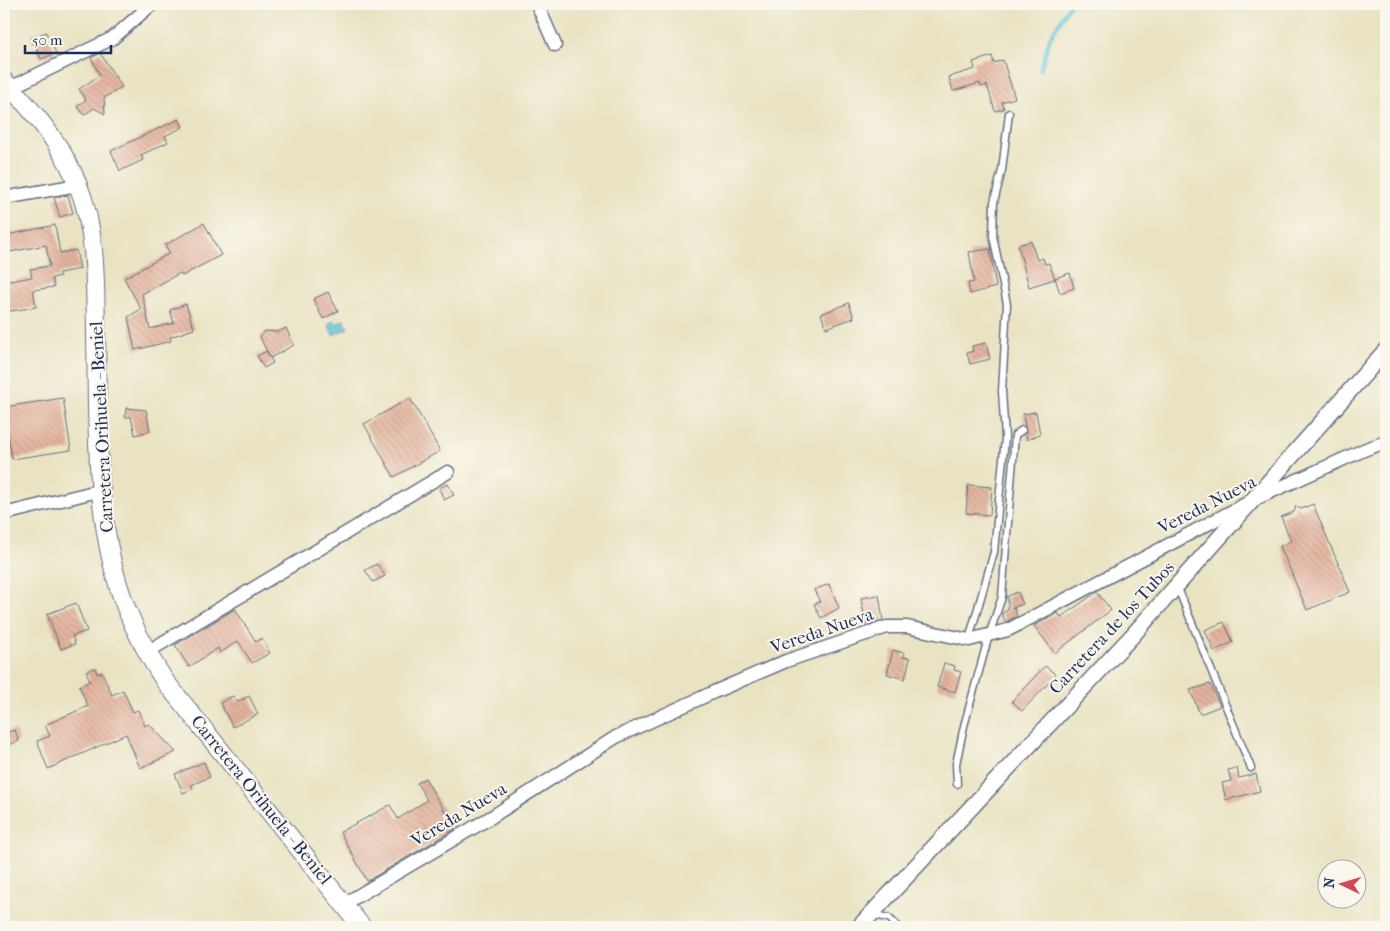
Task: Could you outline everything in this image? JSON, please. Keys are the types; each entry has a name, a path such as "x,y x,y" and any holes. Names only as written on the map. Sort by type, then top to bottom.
{"main road":[{"name":"Carretera Orihuela - Beniel","path":"7,84 63,154 78,185 92,241 102,490 106,530 114,569 127,611 147,652 170,688 362,927"}],"street":[{"path":"7,84 113,38 152,4"},
{"path":"537,4 555,45"},
{"path":"4,198 78,185"},
{"name":"Carretera de los Tubos","path":"859,927 1176,586 1386,350"},
{"name":"Vereda Nueva","path":"344,904 493,816 616,737 723,688 817,650 887,627 907,627 969,640 989,635 1028,620 1253,500 1366,449 1386,442"},
{"path":"147,652 448,472"},
{"path":"4,514 102,490"}],"lane":[{"path":"969,640 994,552 1005,438 1002,391 1007,304 993,236 994,202 1002,170 1009,113"},
{"path":"957,784 956,764 989,635 1002,597 1015,436 1022,430"},
{"path":"1176,586 1251,768"},
{"path":"871,914 888,918 898,927"}],"water":[{"path":"334,320 336,324 344,320 348,328 333,335 328,324"}],"building":[{"path":"46,32 56,53 41,59 31,38"},
{"path":"100,53 122,87 104,98 105,114 94,108 84,115 77,106 86,100 79,89 100,75 91,58"},
{"path":"992,56 994,63 1003,60 1015,98 1002,102 1004,109 995,111 987,85 981,87 980,83 953,91 949,77 975,69 973,62"},
{"path":"179,119 183,127 165,136 168,142 141,155 143,160 120,171 111,151"},
{"path":"68,195 73,213 60,217 54,198"},
{"path":"204,223 221,255 182,276 180,273 142,294 150,329 174,323 170,310 186,304 194,329 170,337 171,341 135,350 128,317 141,309 124,278 170,253 165,245"},
{"path":"55,225 60,253 76,250 80,269 59,273 60,276 52,278 54,287 33,290 36,307 4,312 4,282 32,277 30,269 50,266 46,245 10,252 7,235"},
{"path":"1031,241 1037,260 1043,258 1045,264 1049,263 1055,279 1029,287 1018,245"},
{"path":"990,249 996,287 970,294 968,283 974,282 969,252"},
{"path":"1070,273 1074,288 1060,293 1055,278"},
{"path":"328,292 338,311 323,319 313,299"},
{"path":"849,303 854,318 826,328 821,314"},
{"path":"286,328 294,345 270,358 260,337 265,331 278,332"},
{"path":"986,343 990,359 970,364 967,353 973,351 972,346"},
{"path":"267,351 273,363 264,368 257,356"},
{"path":"63,398 71,450 12,459 4,407"},
{"path":"410,398 440,451 394,477 364,424"},
{"path":"126,408 146,410 150,431 135,435 131,417 125,417"},
{"path":"1036,412 1040,434 1027,440 1023,414"},
{"path":"448,484 454,495 444,500 439,488"},
{"path":"968,485 992,487 990,515 966,513"},
{"path":"1313,504 1350,592 1307,610 1280,546 1291,541 1281,517 1294,512 1296,506 1301,509"},
{"path":"377,564 385,576 373,582 365,570"},
{"path":"829,584 839,608 821,618 814,604 820,602 814,590"},
{"path":"1018,592 1023,604 1014,607 1017,616 1005,622 1002,613 1008,610 1008,596"},
{"path":"1097,592 1111,610 1055,653 1034,626 1058,613 1061,617"},
{"path":"879,595 883,620 866,625 861,598"},
{"path":"76,603 87,631 72,636 75,644 61,649 47,614"},
{"path":"235,609 256,642 262,638 270,653 252,663 238,641 220,653 218,648 189,667 175,645"},
{"path":"1224,622 1233,642 1214,651 1205,630"},
{"path":"893,650 904,653 903,657 910,658 905,679 887,674"},
{"path":"944,663 955,666 954,670 961,672 955,692 937,687"},
{"path":"1045,666 1056,675 1022,711 1012,701"},
{"path":"95,668 97,674 102,672 112,695 123,690 133,712 138,710 145,726 149,724 176,752 140,768 126,734 48,769 37,741 50,736 45,725 88,706 79,686 90,681 86,671"},
{"path":"1210,684 1220,706 1200,714 1190,690"},
{"path":"233,696 237,702 249,696 258,714 233,727 220,703"},
{"path":"15,730 19,741 6,746 4,733"},
{"path":"204,762 210,777 191,785 193,789 183,793 175,774"},
{"path":"1237,768 1239,778 1256,774 1260,791 1226,800 1222,783 1231,781 1228,770"},
{"path":"425,778 455,829 367,881 340,832 390,805 398,819 427,800 417,783"}],"waterway":[{"path":"1040,70 1050,38 1070,4"}]}
